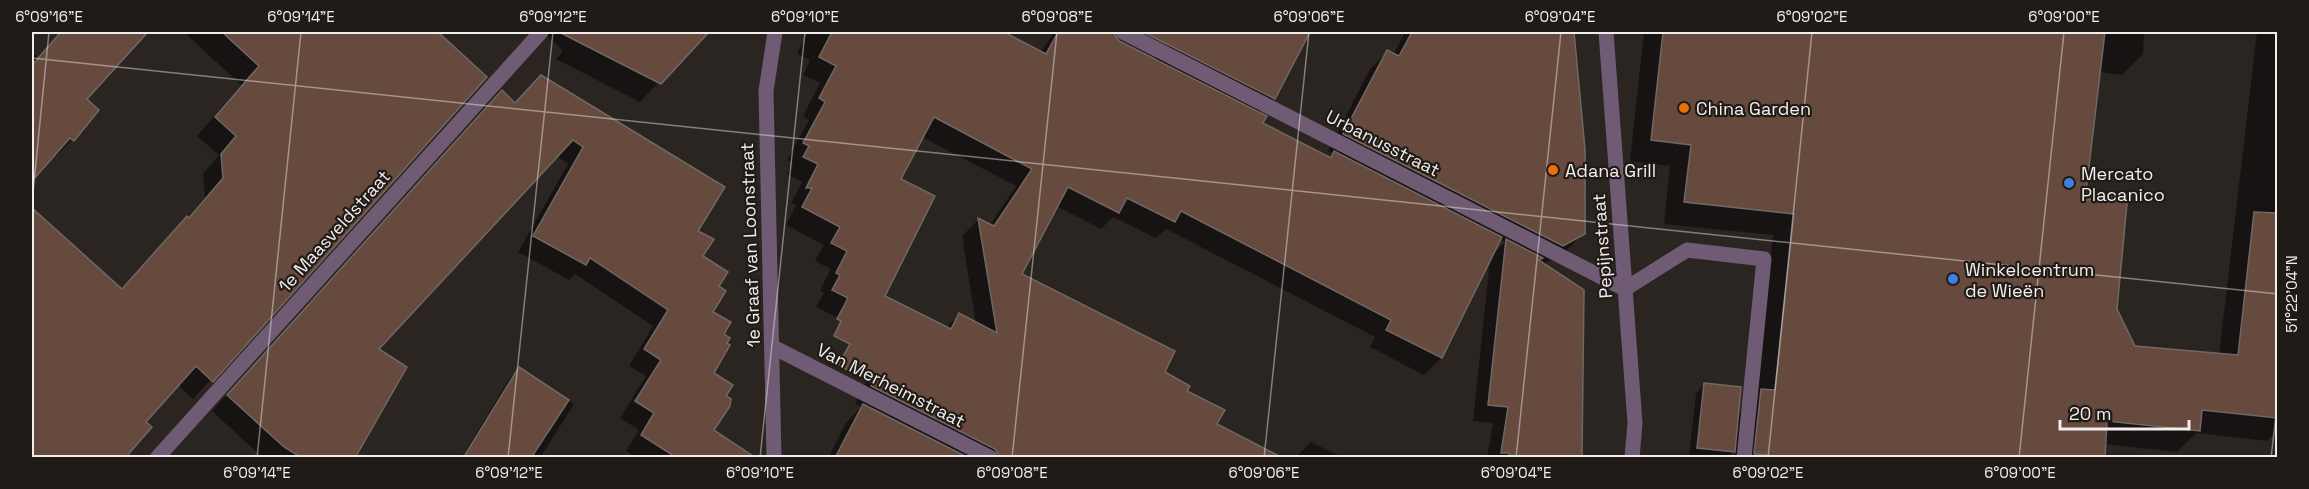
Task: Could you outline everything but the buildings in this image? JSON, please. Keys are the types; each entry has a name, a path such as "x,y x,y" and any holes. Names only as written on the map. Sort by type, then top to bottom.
{"street":[{"name":"1e Graaf van Loonstraat","path":"774,458 766,91 775,32"},
{"name":"Urbanusstraat","path":"1123,32 1625,289"},
{"name":"Pepijnstraat","path":"1606,32 1635,423 1632,458"},
{"name":"1e Maasveldstraat","path":"157,458 537,33"},
{"path":"1625,289 1687,250 1764,259 1744,458"},
{"name":"Van Merheimstraat","path":"773,347 990,458"}],"place":[{"name":"China Garden","path":"1684,108"},
{"name":"Adana Grill","path":"1553,170"},
{"name":"Mercato Placanico","path":"2069,183"},
{"name":"Winkelcentrum de Wieën","path":"1953,279"}]}
